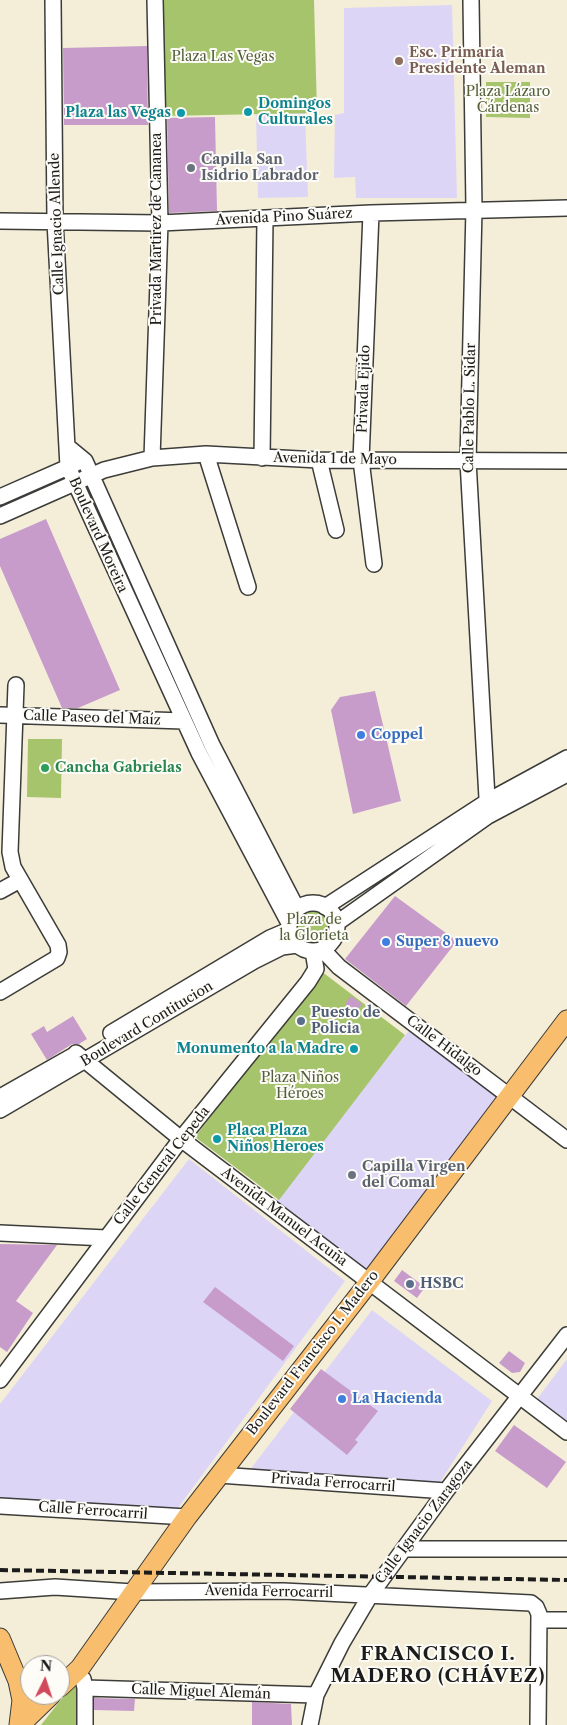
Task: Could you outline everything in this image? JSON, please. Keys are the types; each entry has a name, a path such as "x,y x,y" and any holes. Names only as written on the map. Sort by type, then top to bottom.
{"main road":[{"name":"Boulevard Francisco I. Madero","path":"70,1678 80,1668 187,1517 370,1281 567,1020"},
{"path":"0,1638 18,1681 22,1700 20,1725"},
{"path":"20,1725 41,1705"}],"street":[{"name":"Calle Ignacio Allende","path":"53,0 55,221 65,433 68,447"},
{"name":"Privada Martirez de Cananea","path":"152,458 160,223 155,0"},
{"name":"Calle Pablo L. Sidar","path":"471,0 474,209 468,461 488,816"},
{"name":"Avenida Pino Suárez","path":"0,221 160,223 265,220 474,209 567,208"},
{"name":"Privada Ejido","path":"371,213 361,460 374,564"},
{"path":"262,458 265,220"},
{"name":"Boulevard Moreira","path":"68,447 85,461"},
{"name":"Boulevard Moreira","path":"68,447 68,467 119,582 199,753 289,927"},
{"name":"Avenida 1 de Mayo","path":"0,516 98,473 152,458 206,454 318,460 567,461"},
{"path":"206,454 248,587"},
{"path":"318,460 336,530"},
{"path":"0,497 85,461 98,473"},
{"name":"Boulevard Moreira","path":"98,473 135,572 212,745 297,909"},
{"path":"119,582 135,572"},
{"path":"139,625 155,618"},
{"path":"0,992 57,958 59,952 58,945 13,867 9,834 8,715 16,685"},
{"name":"Calle Paseo del Maíz","path":"8,715 184,721"},
{"path":"199,753 212,745"},
{"path":"325,907 488,801 567,758"},
{"path":"337,923 488,816 567,774"},
{"path":"0,891 20,880"},
{"path":"306,904 316,904 325,907 333,914 337,923 334,939 318,950 297,945 289,927 297,909 306,904"},
{"name":"Boulevard Contitucion","path":"0,1110 289,927"},
{"name":"Boulevard Contitucion","path":"0,1097 81,1057 269,952 297,945"},
{"name":"Calle Hidalgo","path":"318,950 567,1140"},
{"name":"Calle General Cepeda","path":"0,1380 181,1139 308,982 316,970 318,950"},
{"name":"Avenida Manuel Acuña","path":"81,1057 181,1139 567,1432"},
{"path":"0,1234 106,1238"},
{"name":"Calle Ignacio Zaragoza","path":"310,1725 316,1695 342,1643 371,1594 446,1491 567,1335"},
{"name":"Privada Ferrocarril","path":"219,1475 446,1491"},
{"name":"Calle Ferrocarril","path":"0,1506 187,1517"},
{"path":"404,1549 567,1549"},
{"name":"Avenida Ferrocarril","path":"0,1591 55,1587 133,1592 283,1591 524,1601 538,1614 567,1620"},
{"path":"538,1614 538,1725"},
{"path":"80,1668 85,1688 85,1725"},
{"name":"Calle Miguel Alemán","path":"85,1688 316,1695"}],"shaded area":[{"name":"Esc. Primaria Presidente Aleman","path":"452,5 457,198 356,198 355,177 334,178 335,115 344,113 344,8"},
{"path":"305,113 308,197 258,198 256,115"},
{"path":"411,1028 512,1105 376,1287 271,1207"},
{"path":"189,1159 345,1281 175,1512 0,1505 0,1404"},
{"path":"372,1310 492,1401 437,1487 246,1475"},
{"path":"567,1359 567,1423 537,1399"}],"green space":[{"name":"Plaza Las Vegas","path":"160,0 314,0 317,113 163,116"},
{"name":"Plaza Lázaro Cárdenas","path":"486,82 530,82 530,118 486,117"},
{"name":"Cancha Gabrielas","path":"28,739 62,739 61,798 27,797"},
{"name":"Plaza de la Glorieta","path":"314,911 321,912 326,916 330,921 330,935 326,940 321,944 314,945 307,944 302,940 298,935 297,928 298,921 302,916 307,912"},
{"name":"Plaza Niños Héroes","path":"321,971 405,1035 279,1200 195,1137"},
{"path":"74,1683 83,1706 83,1725 41,1725 57,1705 70,1705 70,1688"}],"building":[{"path":"147,46 148,125 64,125 63,48"},
{"name":"Capilla San Isidrio Labrador","path":"215,117 217,211 169,213 167,118"},
{"path":"46,519 120,690 78,708 62,708 0,566 0,539"},
{"name":"Coppel","path":"375,691 401,801 353,814 331,710 340,697"},
{"path":"395,896 457,941 406,1006 345,959"},
{"path":"351,996 362,1004 356,1012 345,1004"},
{"path":"73,1016 87,1039 79,1044 72,1044 47,1060 31,1034 44,1026 47,1032"},
{"path":"0,1244 57,1245 16,1301 33,1313 7,1352 0,1347"},
{"name":"HSBC","path":"402,1270 425,1287 417,1298 394,1281"},
{"path":"215,1287 294,1346 283,1361 203,1302"},
{"path":"509,1351 525,1363 520,1372 512,1373 499,1363"},
{"path":"321,1369 378,1411 355,1440 358,1442 347,1455 290,1409"},
{"path":"514,1425 566,1462 547,1488 495,1451"},
{"path":"94,1698 135,1699 134,1711 94,1710"},
{"path":"252,1702 291,1704 292,1725 252,1725"}],"railway":[{"path":"0,1570 567,1580"}],"place":[{"name":"Esc. Primaria Presidente Aleman","path":"399,61"},
{"name":"Domingos Culturales","path":"248,112"},
{"name":"Plaza las Vegas","path":"181,113"},
{"name":"Capilla San Isidrio Labrador","path":"191,168"},
{"name":"Coppel","path":"361,735"},
{"name":"Cancha Gabrielas","path":"45,768"},
{"name":"Super 8 nuevo","path":"386,942"},
{"name":"Puesto de Policia","path":"301,1021"},
{"name":"Monumento a la Madre","path":"354,1049"},
{"name":"Placa Plaza Niños Heroes","path":"217,1139"},
{"name":"Capilla Virgen del Comal","path":"352,1175"},
{"name":"HSBC","path":"410,1284"},
{"name":"La Hacienda","path":"342,1399"}],"district":[{"name":"FRANCISCO I. MADERO (CHÁVEZ)","path":"438,1666"}]}
